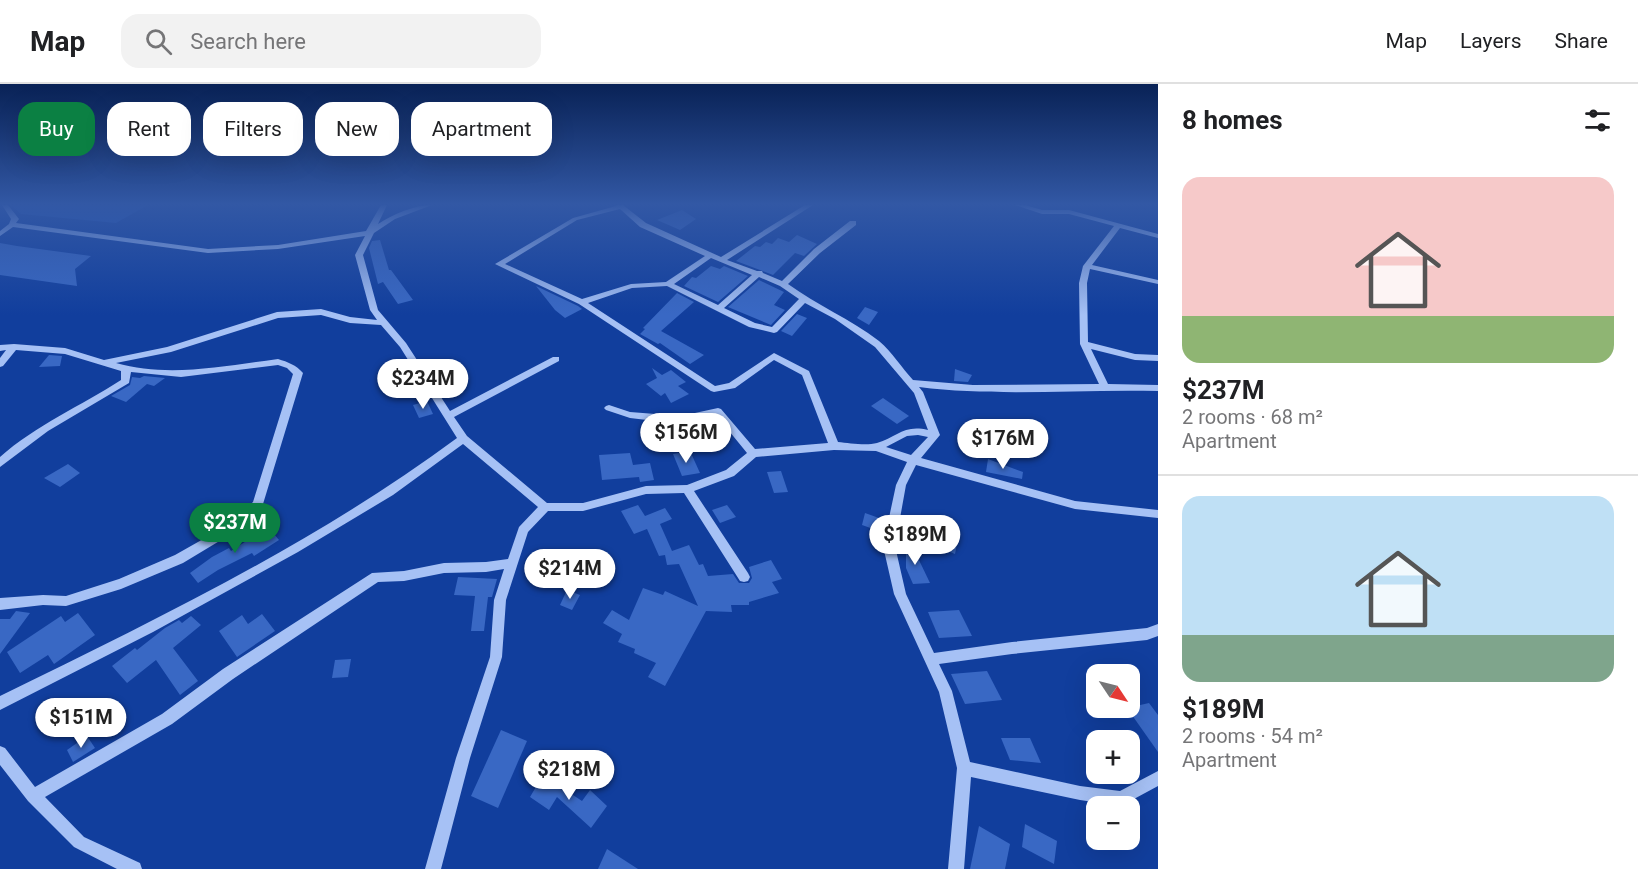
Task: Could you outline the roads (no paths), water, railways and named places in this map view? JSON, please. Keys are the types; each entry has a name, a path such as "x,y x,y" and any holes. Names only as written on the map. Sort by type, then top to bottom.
{"street":[{"path":"137,242 208,251 278,247 313,242"},
{"path":"364,242 359,255 374,310 382,323 403,345 463,439 545,507 583,507 646,490 687,489 730,473 753,453 834,446 877,447 892,454 1075,505 1158,514"},
{"path":"537,242 500,264 582,303 714,390 732,386 774,356 806,373 834,446"},
{"path":"681,242 783,284 804,299 838,317 878,345 918,392 935,435"},
{"path":"721,260 751,242"},
{"path":"783,284 829,242"},
{"path":"1104,386 1084,344 1083,283 1087,266 1106,242"},
{"path":"668,284 711,255"},
{"path":"1087,266 1158,282"},
{"path":"718,309 759,273"},
{"path":"582,303 631,286 668,284 752,325 774,330 804,299"},
{"path":"103,362 168,350 278,315 321,312 350,320 382,323"},
{"path":"1084,344 1135,357 1158,358"},
{"path":"0,364 14,347"},
{"path":"0,348 64,351 126,369 181,374 278,362 290,366 298,373 258,504 232,528 188,554 121,584 66,601 43,600 0,604"},
{"path":"449,416 556,359"},
{"path":"0,463 35,434 100,399 126,381 126,369"},
{"path":"911,382 948,389 1060,389 1104,386 1158,388"},
{"path":"714,390 717,411 753,453"},
{"path":"609,408 630,415 681,420 717,411"},
{"path":"877,447 904,433 918,431 935,435"},
{"path":"935,435 913,460 901,485 889,546 900,594 932,659 945,692 964,768 956,869"},
{"path":"0,703 106,652 259,568 390,491 463,439"},
{"path":"687,489 744,577"},
{"path":"433,869 463,758 496,657 500,600 523,530 545,507"},
{"path":"33,796 167,719 228,674 376,577 404,576 444,568 512,563"},
{"path":"932,659 996,648 1147,634 1158,630"},
{"path":"0,753 33,796 79,842 134,869"},
{"path":"964,768 1080,793 1121,799 1158,778"}]}
